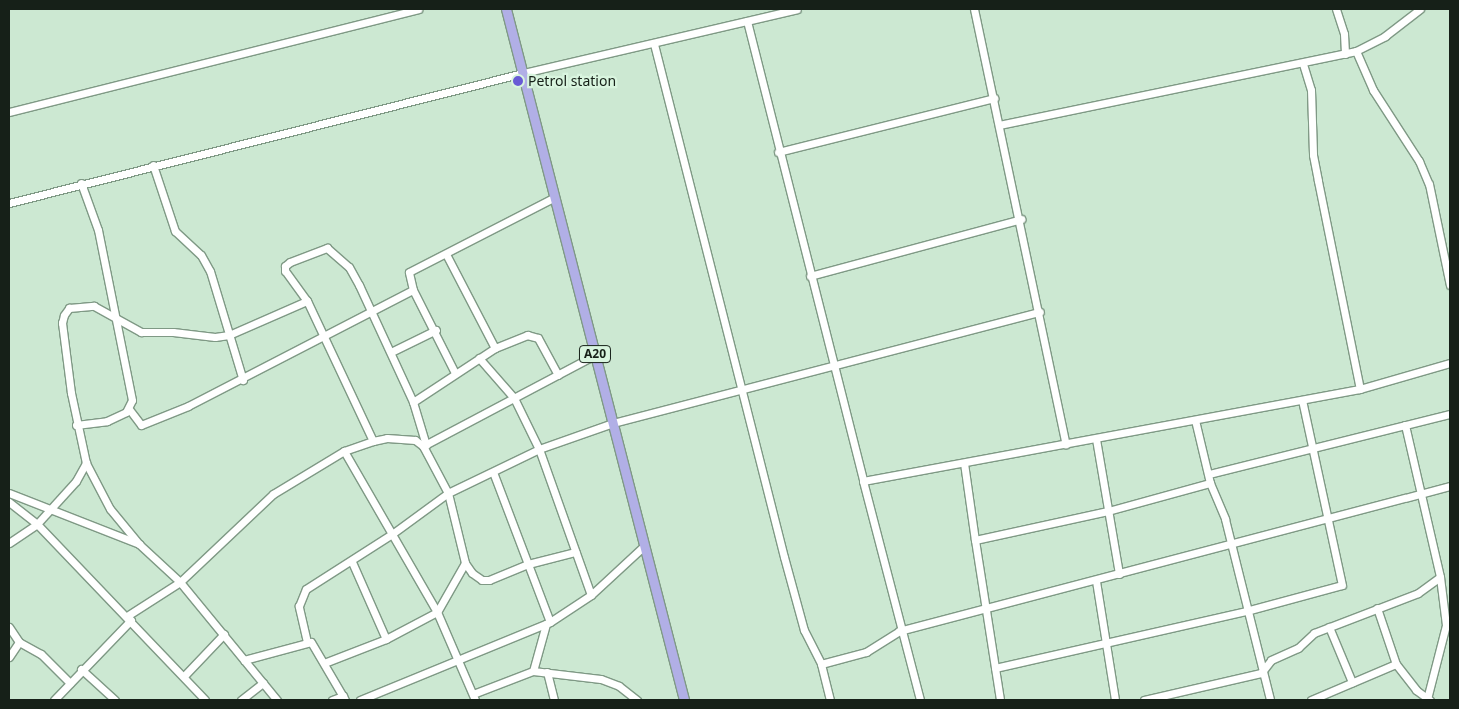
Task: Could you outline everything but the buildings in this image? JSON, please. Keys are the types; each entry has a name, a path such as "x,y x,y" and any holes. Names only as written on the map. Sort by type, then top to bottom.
{"main road":[{"name":"A20","path":"506,9 684,700"}],"street":[{"path":"9,112 418,9"},
{"path":"9,202 523,73 654,44 797,9"},
{"path":"974,9 1021,219 1066,444"},
{"path":"1336,9 1344,34 1345,54"},
{"path":"999,125 1303,64 1356,51 1385,36 1420,9"},
{"path":"747,21 778,152 834,365 899,631 920,700"},
{"path":"654,44 804,630 821,664 830,700"},
{"path":"1356,51 1373,90 1419,161 1429,184 1450,285"},
{"path":"1303,64 1311,90 1315,164 1360,390"},
{"path":"778,152 994,98"},
{"path":"153,165 175,231 202,255 210,270 243,380"},
{"path":"76,425 107,421 129,409 132,400 113,314 109,279 98,230 81,183"},
{"path":"455,373 436,330 413,290 409,272 555,197"},
{"path":"810,276 1021,219"},
{"path":"373,440 323,339 307,301 285,266 327,248 349,267 369,312 391,352 413,402 424,445 448,493 465,563 482,580 528,564 575,552"},
{"path":"446,254 495,348"},
{"path":"129,409 141,425 243,380 413,290"},
{"path":"277,700 180,582 139,544 110,509 86,463 76,425 62,323 64,315 69,308 83,305 113,314 141,332 173,332 215,337 229,335 307,301"},
{"path":"307,642 299,614 300,598 306,589 352,562 448,493 539,449 613,423 1040,312"},
{"path":"391,352 436,330"},
{"path":"413,402 495,348 533,335 538,338 558,375"},
{"path":"424,445 595,355"},
{"path":"479,358 514,398 539,449 591,595"},
{"path":"863,481 1360,390 1450,363"},
{"path":"995,668 1246,611 1342,585 1302,400"},
{"path":"1209,474 1450,414"},
{"path":"1195,420 1210,483 1225,519 1261,673 1270,700"},
{"path":"1378,608 1396,664 1416,690 1429,699 1445,630 1440,577 1405,425"},
{"path":"54,700 129,618 180,582 273,494 344,451 373,440 408,437 424,445"},
{"path":"1096,439 1119,574"},
{"path":"344,451 437,612 460,660 474,697 533,671 601,679 619,686 637,700"},
{"path":"9,543 37,524 76,481 86,463"},
{"path":"964,463 1000,700"},
{"path":"492,472 528,564 548,623 533,671"},
{"path":"975,540 1108,511 1210,483"},
{"path":"821,664 866,652 899,631 986,607 1096,582 1328,517 1450,486"},
{"path":"9,493 52,508 139,544"},
{"path":"9,502 37,524 129,618 205,700"},
{"path":"360,700 548,623 591,595 644,546"},
{"path":"352,562 386,639"},
{"path":"324,663 386,639 437,612 465,563"},
{"path":"1144,700 1261,673 1270,660 1298,648 1310,635 1418,593 1440,577"},
{"path":"1096,582 1115,700"},
{"path":"9,627 19,642 41,654 70,683"},
{"path":"1329,627 1352,682"},
{"path":"184,676 224,634"},
{"path":"9,656 19,642"},
{"path":"244,660 307,642 314,644 344,698 332,700"},
{"path":"1311,700 1396,664"},
{"path":"82,669 115,700"},
{"path":"547,672 554,700"},
{"path":"241,700 263,683"}],"place":[{"name":"Petrol station","path":"518,81"}]}
